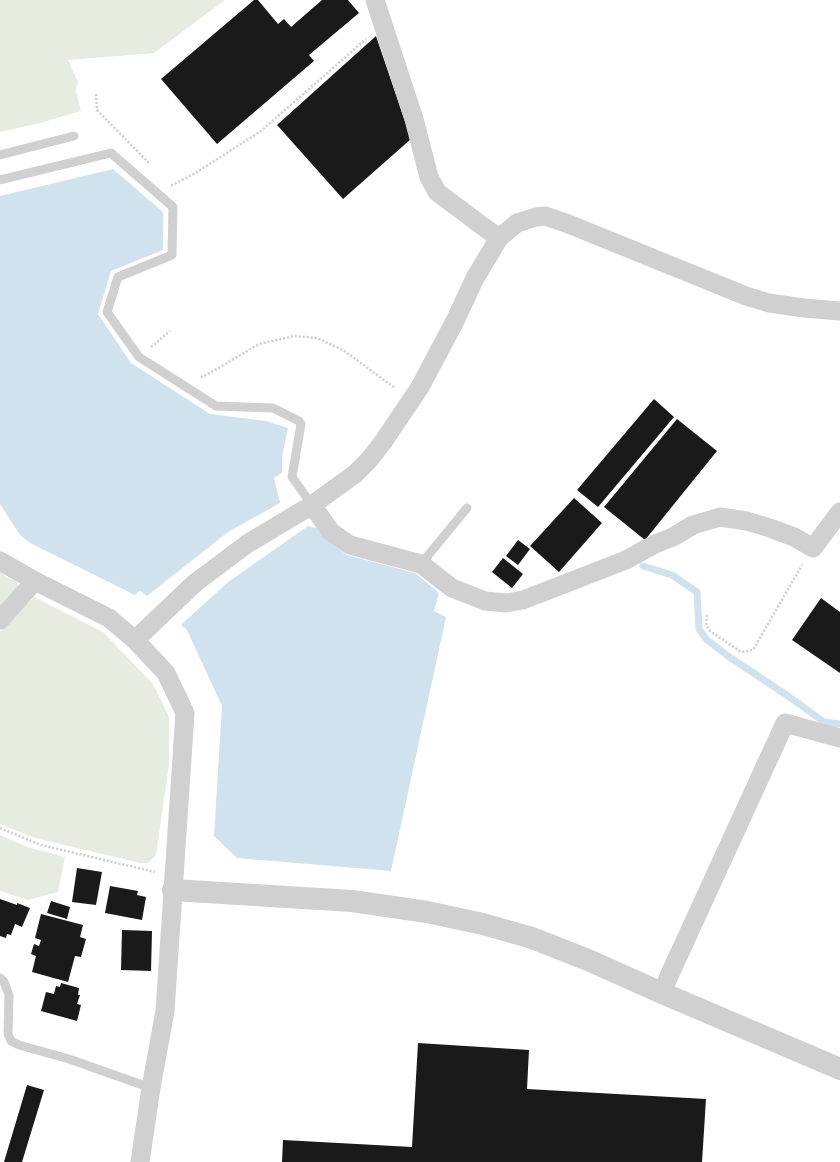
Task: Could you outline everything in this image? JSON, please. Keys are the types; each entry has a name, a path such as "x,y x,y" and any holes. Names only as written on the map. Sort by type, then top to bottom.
{"street":[{"path":"375,0 414,119 430,177 437,192 499,238"},
{"path":"135,640 195,583 247,544 312,505 355,474 369,460 420,387 475,278 499,238 518,223 536,217 545,216 566,223 746,296 769,303 840,311"},
{"path":"312,505 331,532 350,545 421,564 452,588 485,601 506,603 523,600 626,560 655,544 673,537 693,525 720,517 746,521 770,528 794,537 813,548 840,512"},
{"path":"0,561 35,581 109,618 135,640 166,673 185,713 165,1011 151,1088 140,1162"},
{"path":"0,620 35,581"},
{"path":"662,993 785,723 840,738"},
{"path":"173,883 352,901 427,912 483,924 532,938 588,960 840,1069"}],"lane":[{"path":"0,155 74,136"},
{"path":"0,180 111,153 173,207 172,255 118,278 107,312 140,358 216,406 273,408 299,421 301,424 292,477 312,505"},
{"path":"421,564 467,508"},
{"path":"0,978 4,982 9,995 8,1034 11,1041 19,1045 69,1059 151,1088"}],"path":[{"path":"166,182 172,185 194,174 261,131 383,23"},
{"path":"96,94 97,110 148,162 151,168"},
{"path":"154,351 151,347 170,331"},
{"path":"195,374 202,377 259,344 294,336 317,338 343,350 411,400"},
{"path":"708,615 706,625 710,631 741,652 753,650 813,548"},
{"path":"0,828 41,845 173,883"}],"shaded area":[{"path":"0,0 225,0 154,53 68,60 78,82 76,91 81,111 40,123 0,132"},
{"path":"0,572 10,579 15,580 19,587 0,613"},
{"path":"34,597 103,632 153,684 169,717 169,765 156,855 148,863 140,863 35,838 0,824 0,632"},
{"path":"0,835 27,847 65,857 58,892 28,900 0,891"}],"water":[{"path":"113,169 163,212 163,250 111,271 98,314 131,363 210,414 266,421 288,428 282,456 282,473 274,478 280,503 228,532 147,596 140,591 134,595 30,543 20,535 0,504 0,196"},
{"path":"308,526 320,529 325,539 347,555 415,573 439,593 434,611 446,617 391,871 237,858 214,836 222,706 187,630 181,625 228,582"}],"building":[{"path":"254,0 258,0 278,24 284,19 291,27 322,0 348,0 359,13 309,55 314,61 217,144 161,79"},
{"path":"376,36 411,139 343,199 277,125"},
{"path":"654,399 674,417 598,507 577,490"},
{"path":"677,419 717,451 645,540 604,507"},
{"path":"574,498 602,523 559,572 530,546"},
{"path":"518,540 530,549 518,565 506,556"},
{"path":"503,558 523,574 512,588 492,572"},
{"path":"821,598 840,612 840,673 792,640"},
{"path":"77,868 102,872 96,905 72,902"},
{"path":"110,886 138,891 137,895 146,897 142,920 105,913"},
{"path":"0,899 30,908 22,927 15,924 11,935 7,934 6,938 0,936"},
{"path":"51,901 70,907 67,919 47,913"},
{"path":"41,914 83,925 80,937 86,939 81,957 75,956 68,982 32,972 36,956 31,954 34,944 39,946 41,940 35,938"},
{"path":"122,930 152,931 151,971 121,970"},
{"path":"61,983 79,988 78,995 80,995 77,1004 81,1005 77,1021 41,1011 46,992 54,994 56,986 60,987"},
{"path":"418,1043 529,1050 527,1089 706,1099 702,1162 282,1162 283,1140 412,1147"},
{"path":"27,1085 44,1090 22,1162 4,1162"}],"waterway":[{"path":"643,566 672,575 697,592 699,629 707,640 824,722 840,724"}]}
